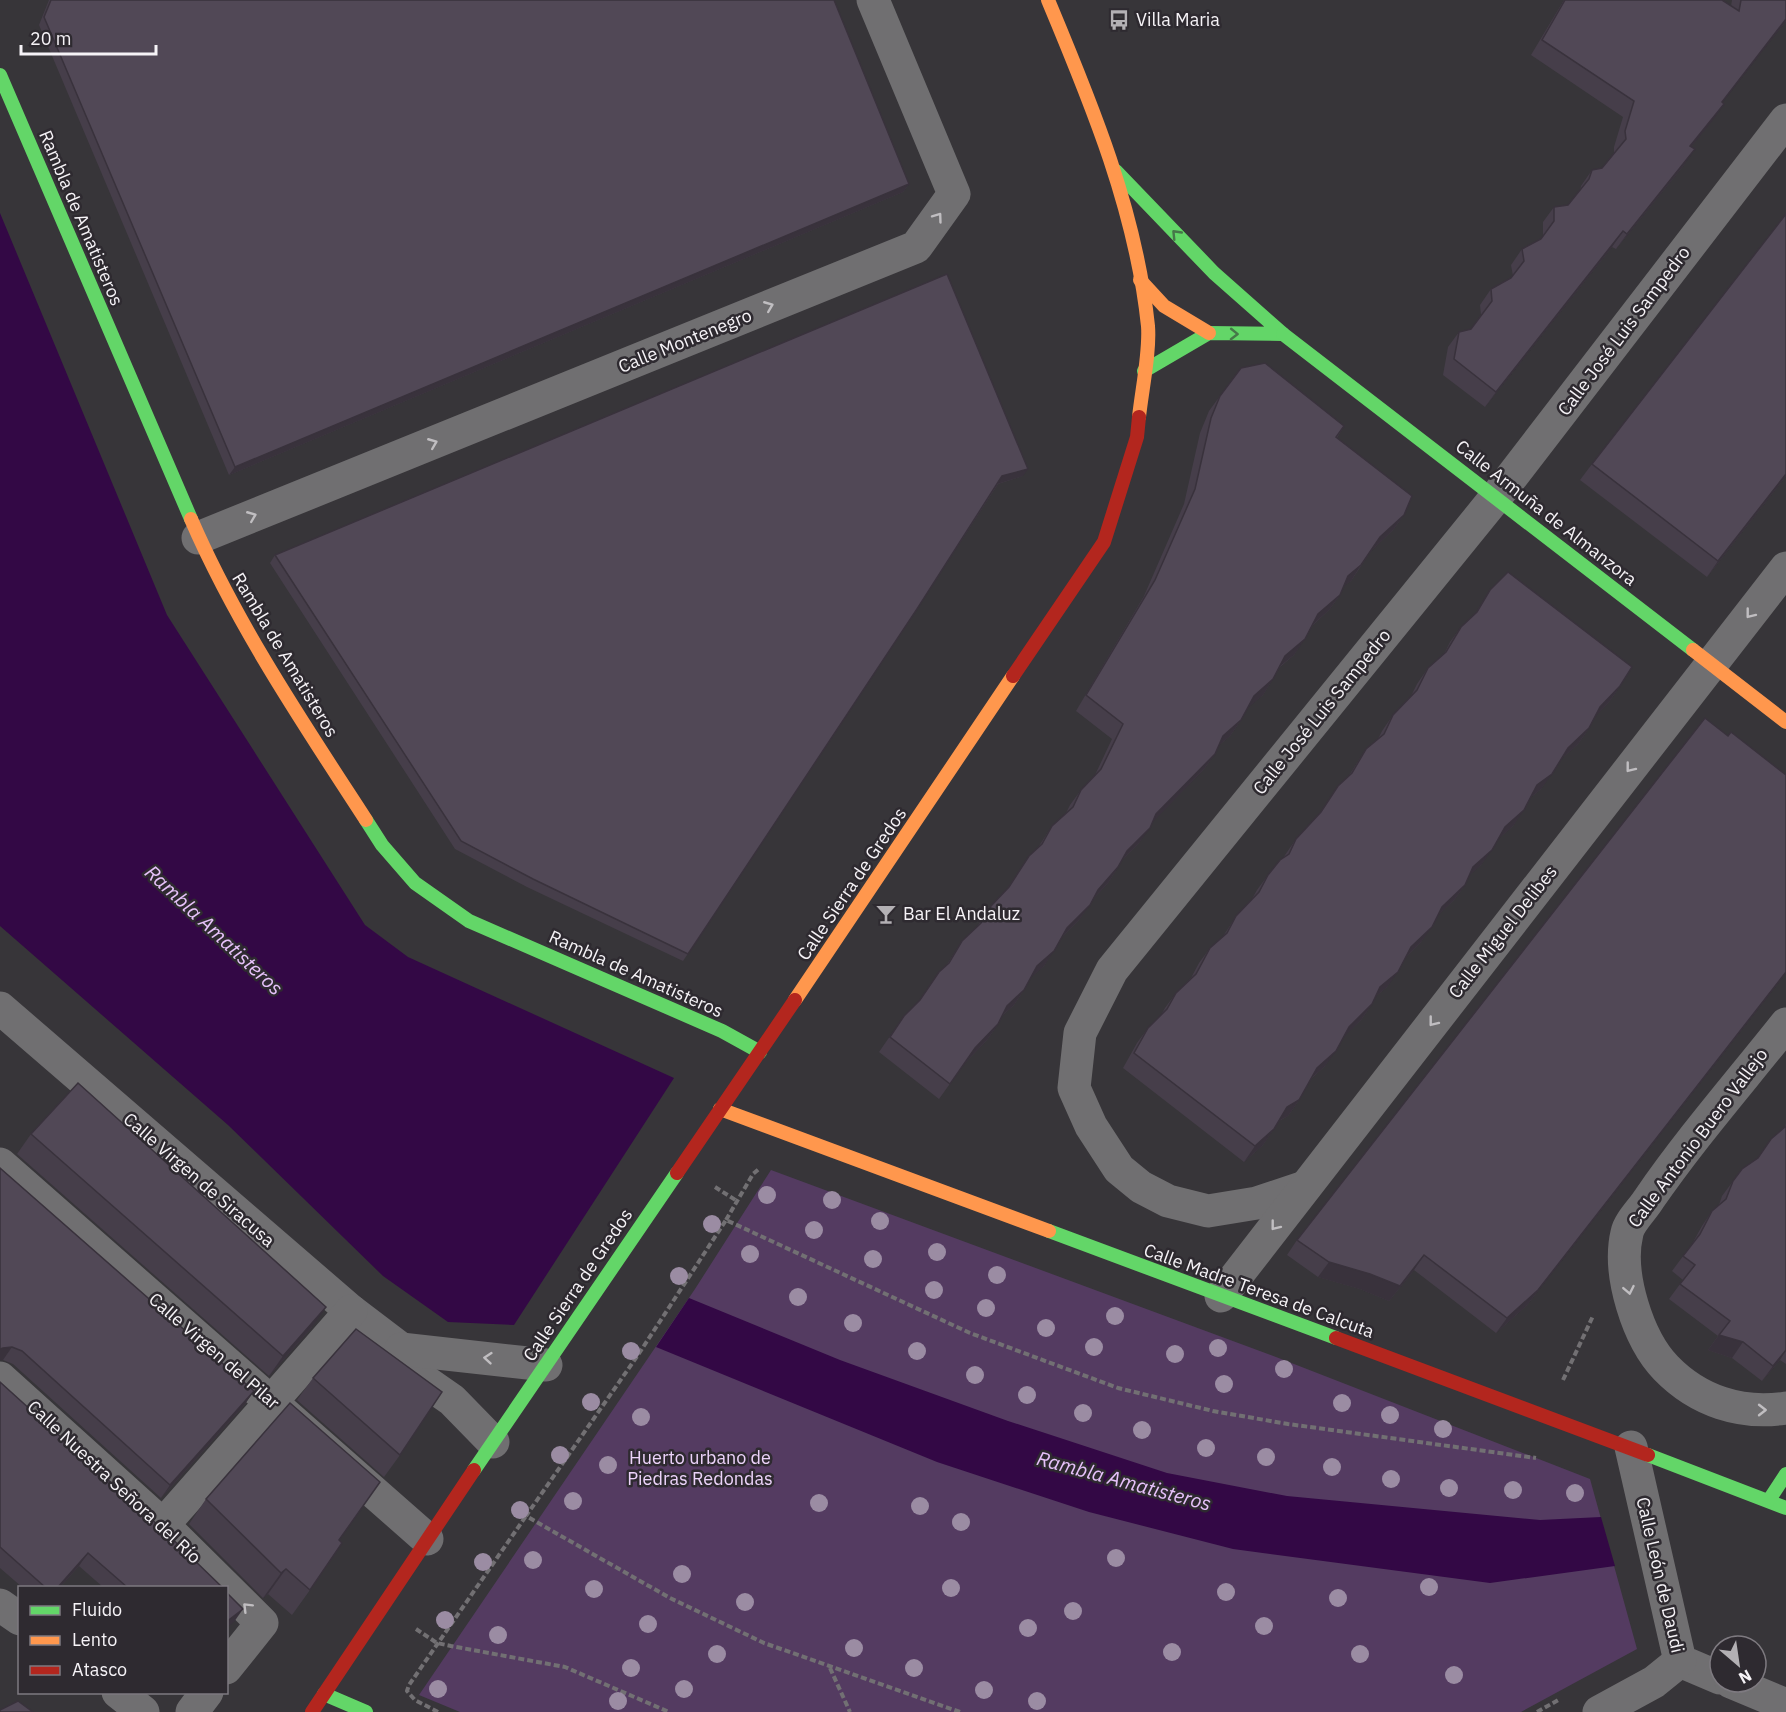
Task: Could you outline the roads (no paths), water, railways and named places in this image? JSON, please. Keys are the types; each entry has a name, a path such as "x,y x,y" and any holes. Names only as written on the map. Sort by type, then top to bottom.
{"street":[{"name":"Calle Montenegro","path":"198,538 916,247 954,194 873,0"},
{"name":"Calle Sierra de Gredos","path":"312,1712 1104,542 1137,437 1148,328 1128,216 1094,109 1048,0"},
{"name":"Rambla de Amatisteros","path":"0,75 198,538 230,602 382,845 415,883 469,921 712,1027 760,1052"},
{"name":"Calle José Luis Sampedro","path":"1305,1187 1257,1203 1208,1211 1168,1201 1141,1187 1119,1169 1091,1126 1074,1088 1080,1033 1112,970 1496,497 1786,120"},
{"name":"Calle Armuña de Almanzora","path":"1112,167 1214,273 1283,334 1786,722"},
{"path":"1140,280 1164,306 1209,333 1283,334"},
{"path":"1144,371 1209,333"},
{"name":"Calle Miguel Delibes","path":"1221,1296 1786,568"},
{"name":"Calle Virgen de Siracusa","path":"0,1008 351,1311 401,1349 419,1377 452,1401 493,1442"},
{"name":"Calle Antonio Buero Vallejo","path":"1786,1024 1658,1186 1627,1232 1625,1268 1631,1302 1640,1326 1665,1367 1684,1385 1729,1406 1750,1410 1786,1408"},
{"name":"Calle Madre Teresa de Calcuta","path":"720,1109 1631,1447 1786,1508"},
{"name":"Calle Virgen del Pilar","path":"0,1164 427,1539"},
{"path":"163,1525 270,1400 351,1311"},
{"path":"401,1349 546,1365"},
{"name":"Calle Nuestra Señora del Río","path":"0,1378 163,1525 225,1586"},
{"name":"Calle León de Daudi","path":"1631,1447 1680,1661 1708,1673"},
{"path":"1768,1500 1786,1474"},
{"name":"Calle Nuestra Señora del Río","path":"228,1589 262,1623 228,1666"},
{"path":"0,1605 18,1618"},
{"path":"1599,1712 1654,1682 1680,1661"},
{"path":"120,1694 143,1712"},
{"path":"192,1712 206,1694"},
{"path":"324,1694 366,1712"},
{"path":"1760,1694 1786,1705"}],"water":[{"name":"Rambla Amatisteros","path":"0,213 167,615 365,925 408,957 674,1078 514,1325 448,1322 383,1276 228,1125 0,926"},
{"name":"Rambla Amatisteros","path":"689,1298 840,1360 1008,1421 1167,1473 1287,1496 1540,1520 1601,1517 1615,1566 1490,1583 1233,1549 1089,1512 937,1462 656,1347"}],"place":[{"name":"Villa Maria","path":"1119,20"},
{"name":"Bar El Andaluz","path":"886,914"}],"park label":[{"name":"Huerto urbano de Piedras Redondas","path":"700,1468"}]}
